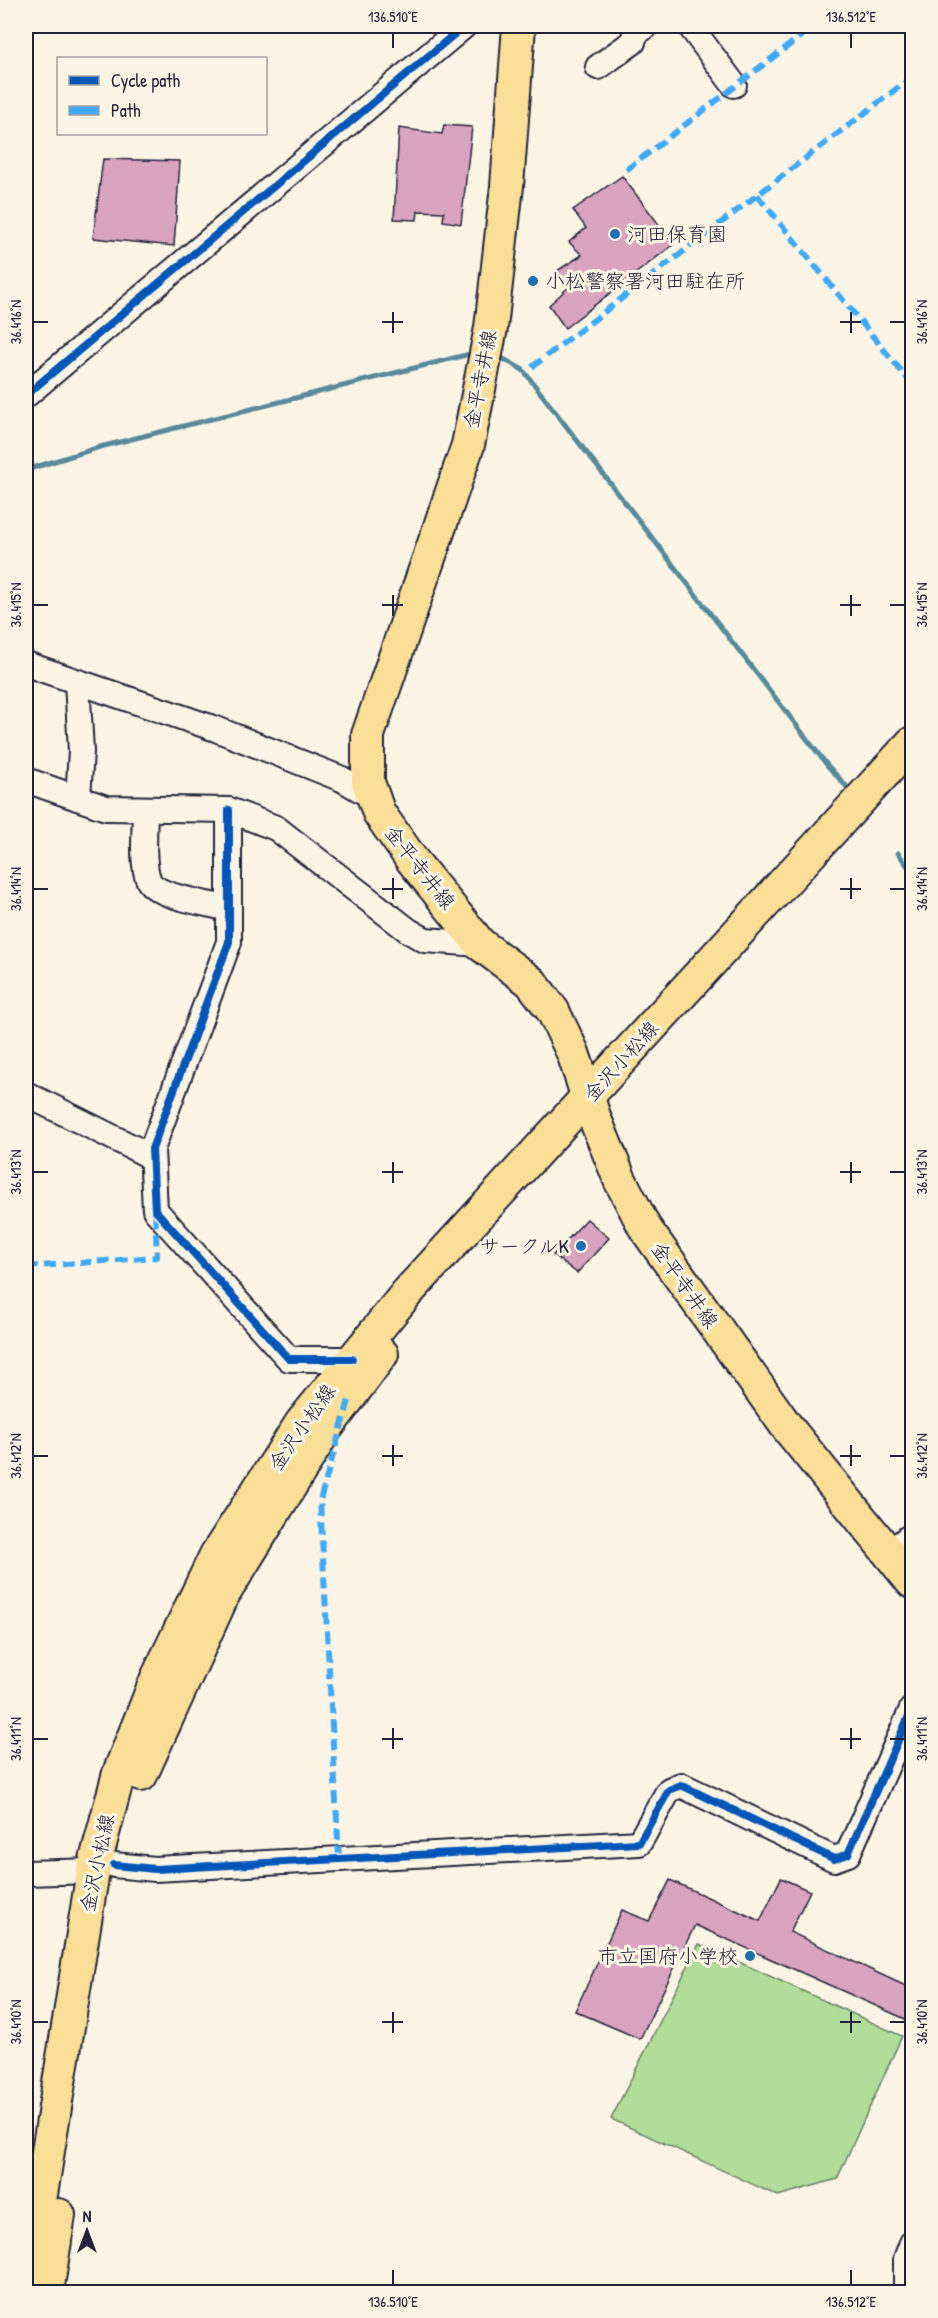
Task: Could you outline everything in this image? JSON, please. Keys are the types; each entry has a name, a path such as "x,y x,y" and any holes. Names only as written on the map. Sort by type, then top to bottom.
{"main road":[{"name":"金平寺井線","path":"519,26 507,186 486,353 468,445 368,735 366,769 370,796 379,813 412,860 480,944 531,982 553,1011 573,1053 591,1109 620,1180 645,1228 787,1427 901,1544 912,1582"},
{"name":"金沢小松線","path":"26,2288 104,1868 138,1780 223,1595 324,1430 376,1361 591,1109 912,743"},
{"name":"金沢小松線","path":"47,2292 104,1868 119,1773 157,1678 216,1555 302,1422 406,1293 591,1109 912,772"}],"street":[{"path":"26,395 464,26"},
{"path":"598,67 633,42 635,34 646,26"},
{"path":"690,26 735,85"},
{"path":"26,664 237,737 342,778 370,796"},
{"path":"77,682 81,751 78,798"},
{"path":"26,783 106,808 229,810 276,828 409,931 425,940 480,944"},
{"path":"145,810 145,853 150,882 160,892 229,909"},
{"path":"229,810 229,942 152,1149 156,1210 289,1359 352,1359"},
{"path":"26,1094 152,1157"},
{"path":"26,1873 104,1868 154,1869 639,1843 669,1790 681,1785 834,1859 848,1854 912,1709"},
{"path":"906,2292 906,2259 912,2243"}],"green space":[{"path":"699,1944 902,2036 837,2179 778,2196 611,2119"}],"building":[{"path":"444,125 472,127 461,224 443,221 444,212 418,211 417,220 394,219 399,128 442,134"},
{"path":"103,159 180,161 174,246 93,238"},
{"path":"622,176 674,244 565,328 549,305 570,286 557,271 582,255 569,242 586,228 573,210"},
{"name":"サークルK","path":"587,1219 609,1238 577,1273 553,1255"},
{"path":"781,1878 810,1891 790,1932 912,1989 912,2022 695,1925 640,2039 575,2011 622,1910 649,1921 670,1880 760,1921"}],"waterway":[{"path":"26,470 100,447 474,353"},
{"path":"495,354 523,370 827,765 846,786"},
{"path":"898,853 912,872"}],"marked path":[{"path":"626,170 814,26"},
{"path":"532,367 912,77"},
{"path":"757,195 912,384"},
{"path":"26,1267 157,1257 155,1210"},
{"path":"339,1858 320,1500 350,1397"}],"cycle path":[{"path":"26,395 464,26"},
{"path":"229,810 229,942 152,1149 155,1210 289,1359 352,1359"},
{"path":"114,1865 155,1869 639,1843 669,1790 681,1785 834,1859 848,1854 912,1709"}],"place":[{"name":"河田保育園","path":"615,234"},
{"name":"小松警察署河田駐在所","path":"533,281"},
{"name":"サークルK","path":"581,1246"},
{"name":"市立国府小学校","path":"750,1956"}]}
